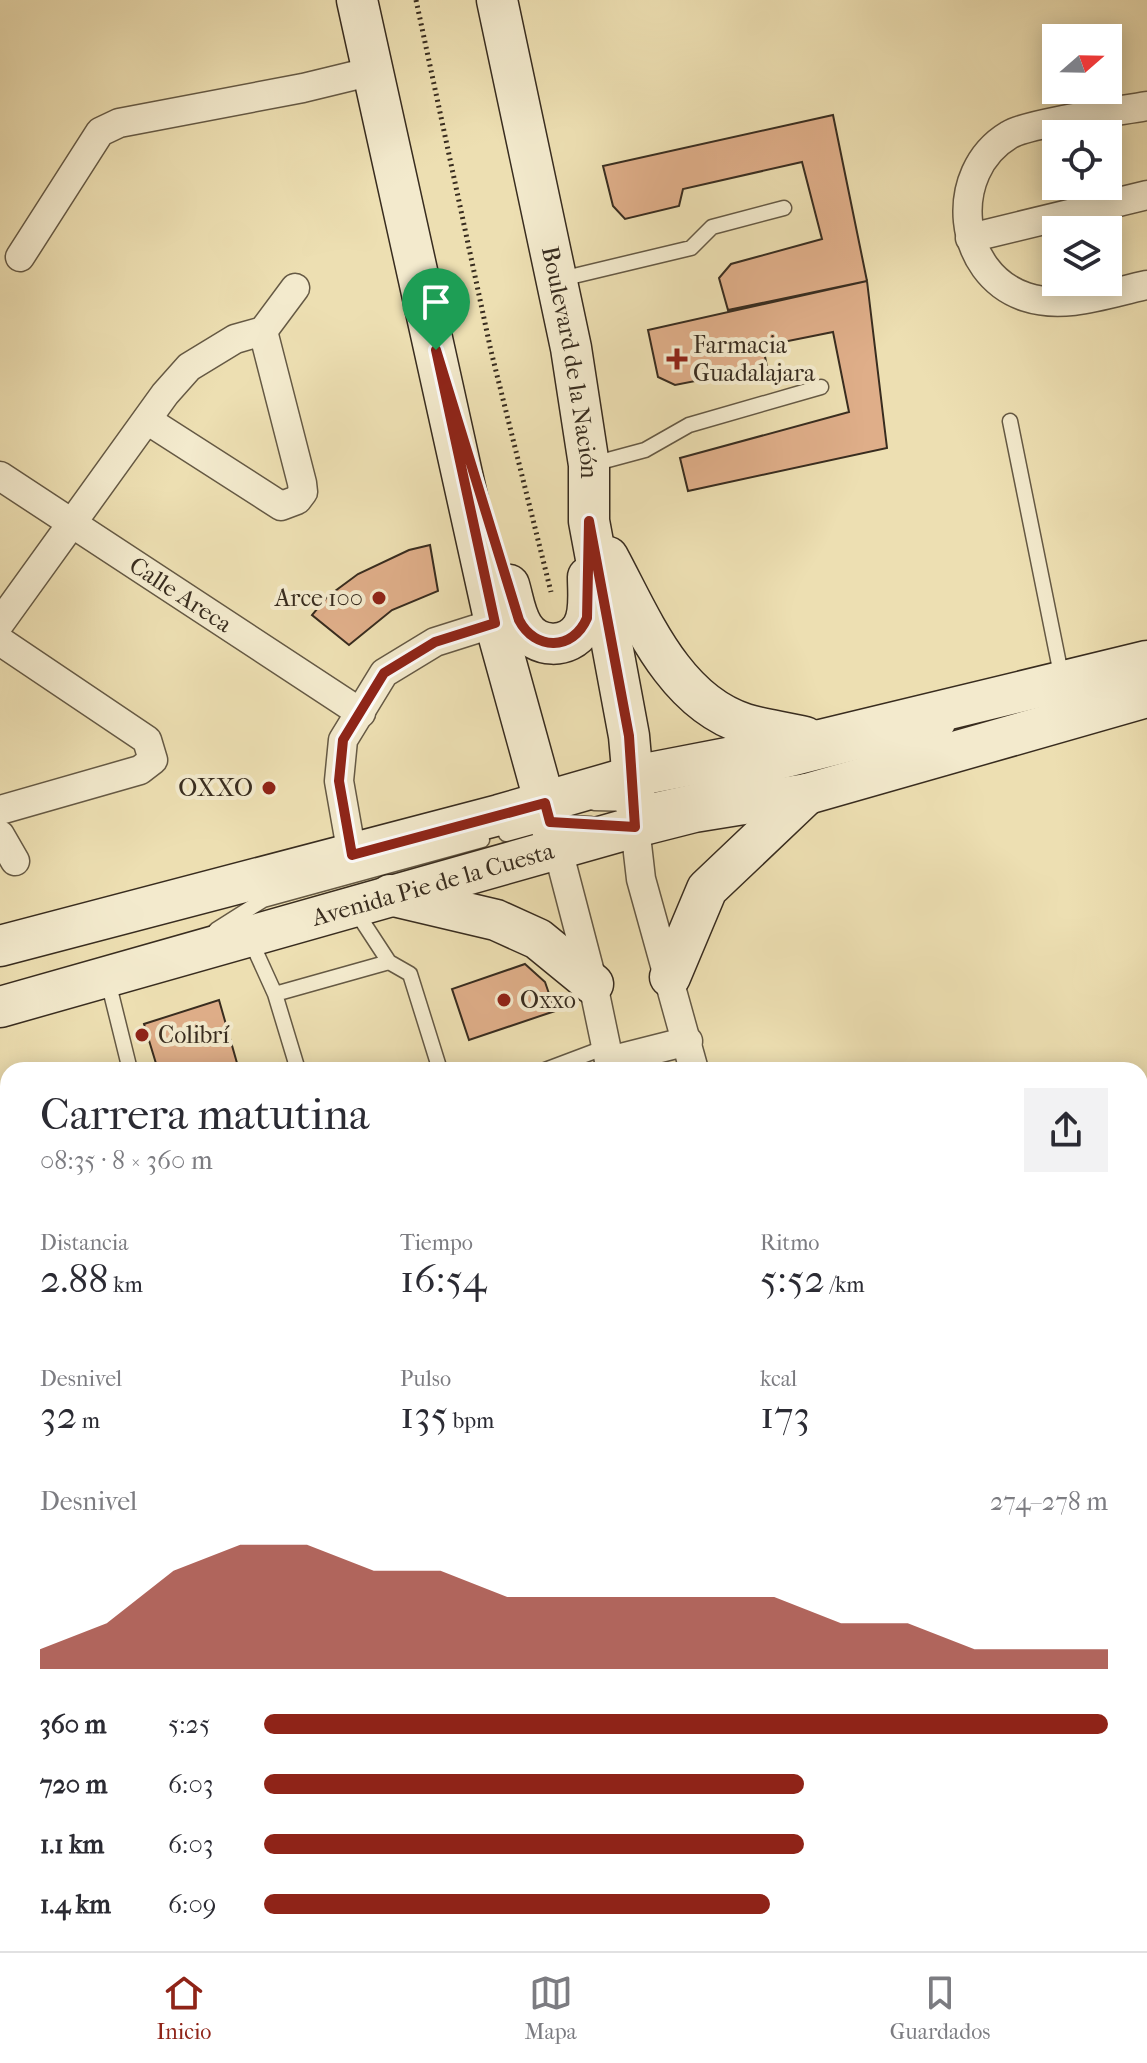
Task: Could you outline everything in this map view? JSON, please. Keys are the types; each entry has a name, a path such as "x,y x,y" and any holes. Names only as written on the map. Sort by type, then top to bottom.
{"main road":[{"path":"357,0 495,623 551,825"},
{"name":"Boulevard de la Nación","path":"497,0 571,348 589,465 589,521 635,802"},
{"path":"436,350 519,620 524,630 542,643 565,642 582,628 587,618 589,521"},
{"path":"589,521 674,674 717,711 744,724 821,740"},
{"name":"Avenida Pie de la Cuesta","path":"0,946 352,855 551,825 635,802 821,740 1147,661"},
{"name":"Avenida Pie de la Cuesta","path":"635,802 694,812 807,794 1147,697"},
{"path":"670,977 707,889 807,794"},
{"name":"Avenida Pie de la Cuesta","path":"0,1007 106,974 390,895 551,825"},
{"path":"390,895 496,920 524,932 538,939 593,984"}],"street":[{"path":"20,257 100,132 119,123 373,71"},
{"path":"1147,106 1012,132 982,160 973,178 967,208 970,238 978,257 998,280 1023,297 1043,302 1064,302 1147,285"},
{"path":"970,238 1147,195"},
{"path":"0,623 189,367 235,339 263,331 295,288"},
{"path":"147,420 281,506 297,500 303,492 302,483 263,331"},
{"name":"Calle Areca","path":"0,476 361,713"},
{"path":"352,855 339,781 343,740 384,673 435,642 495,623"},
{"path":"0,641 147,740 153,760 140,770 0,810"},
{"path":"635,802 641,879 692,1062"},
{"path":"551,825 593,984 609,1059 688,1041"},
{"path":"0,835 15,861"}],"lane":[{"path":"557,281 691,248 712,227 784,208"},
{"path":"589,465 645,450 689,425 821,387"},
{"path":"1010,421 1063,682"},
{"path":"635,802 930,734 1020,693"},
{"path":"178,954 263,900 551,825"},
{"path":"352,906 389,962 410,974 438,1062"},
{"path":"248,934 275,994 296,1062"},
{"path":"275,994 389,962"},
{"path":"106,974 128,1062"}],"path":[{"path":"416,0 494,366 565,642"}],"building":[{"path":"833,115 867,281 728,310 719,278 731,264 822,239 802,162 683,189 679,206 625,219 613,206 603,166"},
{"path":"867,281 887,448 688,491 680,458 849,412 833,332 763,346 767,367 675,385 658,377 648,330"},
{"path":"430,545 438,591 392,610 349,645 312,615 327,597 358,574 409,550"},
{"name":"Oxxo","path":"525,964 545,982 555,1011 469,1040 452,989"},
{"path":"219,1000 237,1062 156,1062 144,1024"}],"place":[{"name":"Farmacia Guadalajara","path":"677,359"},
{"name":"Arce 100","path":"379,598"},
{"name":"OXXO","path":"269,788"},
{"name":"Oxxo","path":"504,1000"},
{"name":"Colibrí","path":"142,1035"}],"route":[{"path":"436,350 487,506 519,620 532,638 542,643 565,642 582,628 587,618 589,521 629,736 636,804 635,827 550,822 545,803 352,855 344,826 339,781 343,740 384,673 435,642 495,623 436,350"}]}
